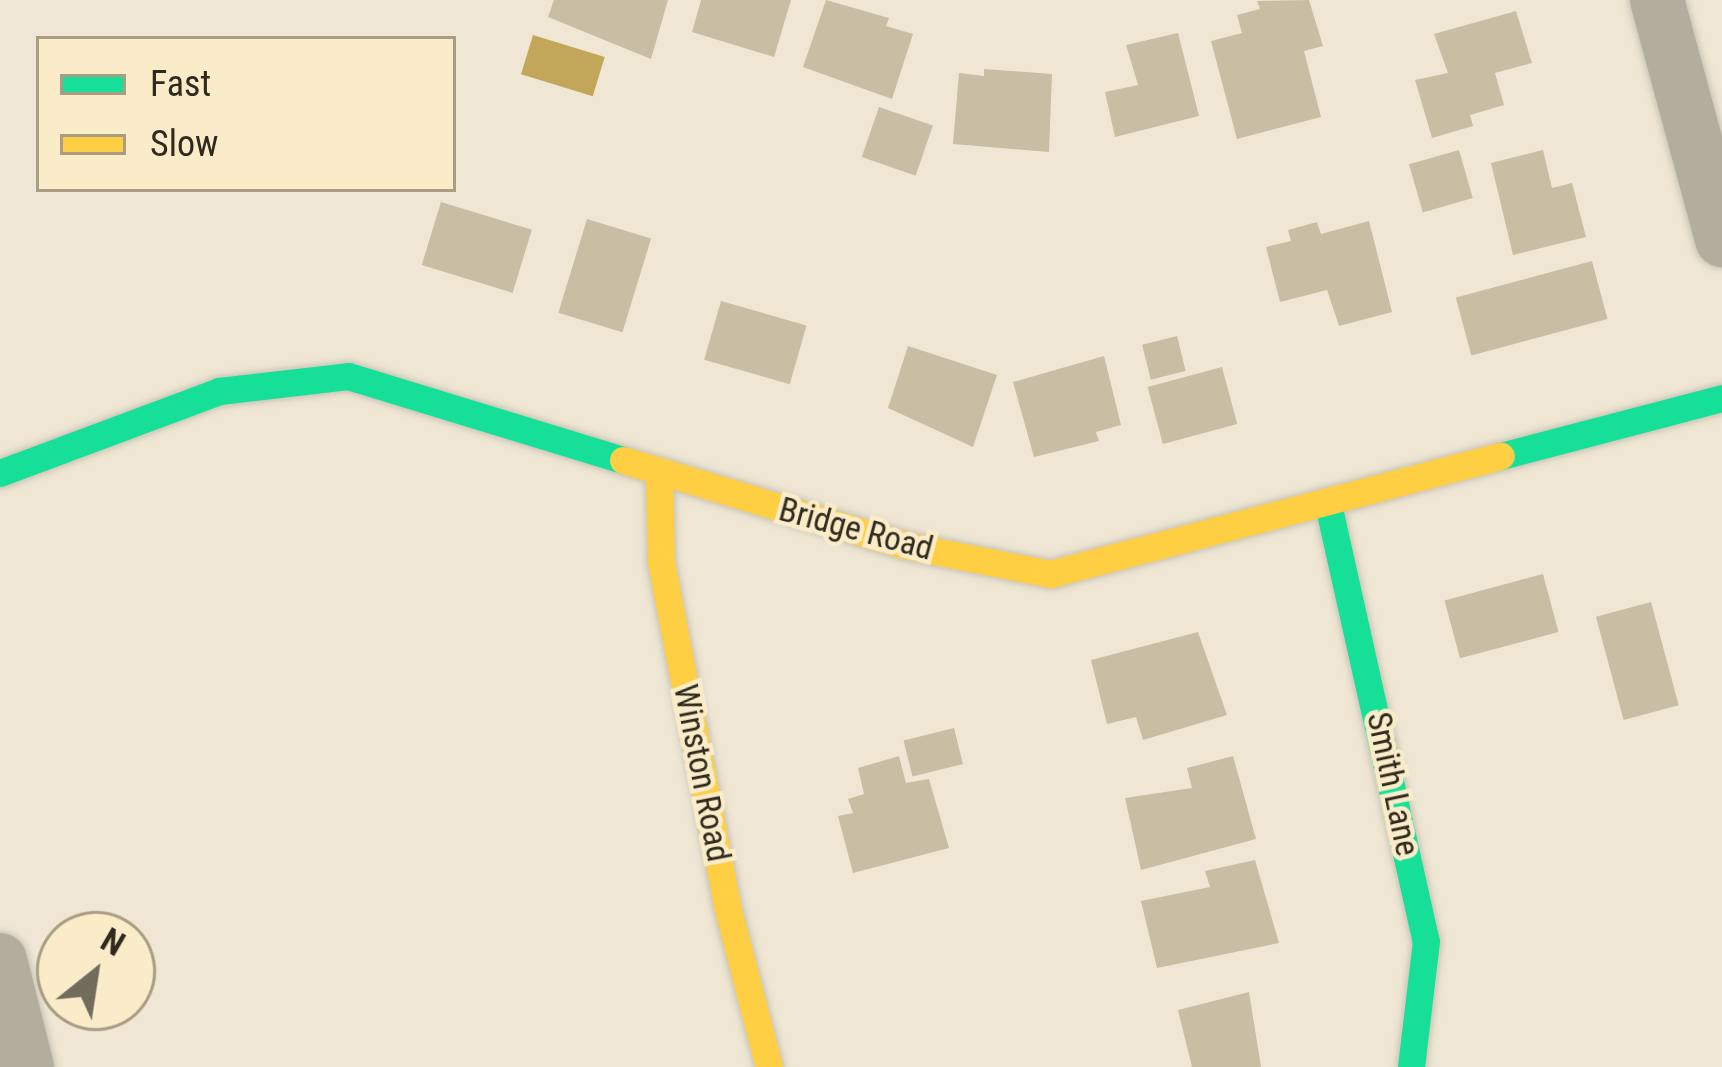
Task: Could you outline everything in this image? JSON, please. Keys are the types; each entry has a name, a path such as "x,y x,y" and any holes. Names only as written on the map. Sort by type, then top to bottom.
{"street":[{"path":"1657,0 1722,240"},
{"name":"Bridge Road","path":"0,473 219,391 348,376 659,475 904,544 1050,574 1722,398"},
{"name":"Winston Road","path":"659,475 661,562 727,906 770,1067"},
{"name":"Smith Lane","path":"1328,504 1426,940 1411,1067"},
{"path":"0,960 27,1067"}],"shaded area":[{"path":"533,35 605,57 593,96 521,74"}],"building":[{"path":"554,0 668,0 651,59 548,17"},
{"path":"701,0 791,0 774,57 692,32"},
{"path":"826,0 889,18 886,26 913,34 892,99 803,67"},
{"path":"1309,0 1323,46 1304,51 1321,117 1237,139 1211,41 1242,33 1237,15 1260,9 1257,1"},
{"path":"1516,11 1532,63 1495,73 1504,105 1470,115 1473,126 1432,138 1415,80 1448,73 1434,34"},
{"path":"1178,33 1199,116 1115,137 1105,92 1138,85 1126,45"},
{"path":"984,69 1052,74 1049,152 953,144 959,73 984,76"},
{"path":"879,107 933,126 916,176 862,157"},
{"path":"1459,150 1473,198 1423,212 1409,164"},
{"path":"1543,150 1552,188 1572,183 1586,237 1513,255 1491,163"},
{"path":"441,202 532,230 513,293 422,265"},
{"path":"587,219 651,239 622,332 558,313"},
{"path":"1369,221 1392,312 1339,326 1327,290 1280,302 1266,247 1291,241 1288,230 1317,222 1321,234"},
{"path":"1592,261 1608,319 1471,355 1456,297"},
{"path":"721,301 807,326 790,384 704,360"},
{"path":"1177,336 1186,371 1151,380 1142,345"},
{"path":"908,346 997,375 973,447 888,408"},
{"path":"1104,356 1121,425 1096,432 1099,441 1034,457 1013,382"},
{"path":"1222,367 1237,424 1163,444 1148,387"},
{"path":"1543,574 1559,632 1460,658 1444,600"},
{"path":"1651,602 1679,705 1624,720 1596,617"},
{"path":"1198,632 1227,715 1143,740 1136,717 1107,724 1091,660"},
{"path":"954,728 963,764 912,776 904,741"},
{"path":"899,756 906,783 929,779 949,848 853,873 838,816 853,813 848,799 864,794 858,768"},
{"path":"1233,756 1256,839 1141,870 1125,798 1192,788 1187,768"},
{"path":"1255,860 1279,943 1157,968 1141,901 1210,887 1205,871"},
{"path":"1249,992 1261,1067 1192,1067 1178,1010"}],"traffic: fast":[{"path":"0,473 219,391 348,376 623,460"},
{"path":"1501,456 1722,398"},
{"path":"1328,504 1426,941 1411,1067"}],"traffic: slow":[{"path":"623,460 904,545 1050,574 1501,456"},
{"path":"659,475 661,562 727,906 769,1067"}]}
